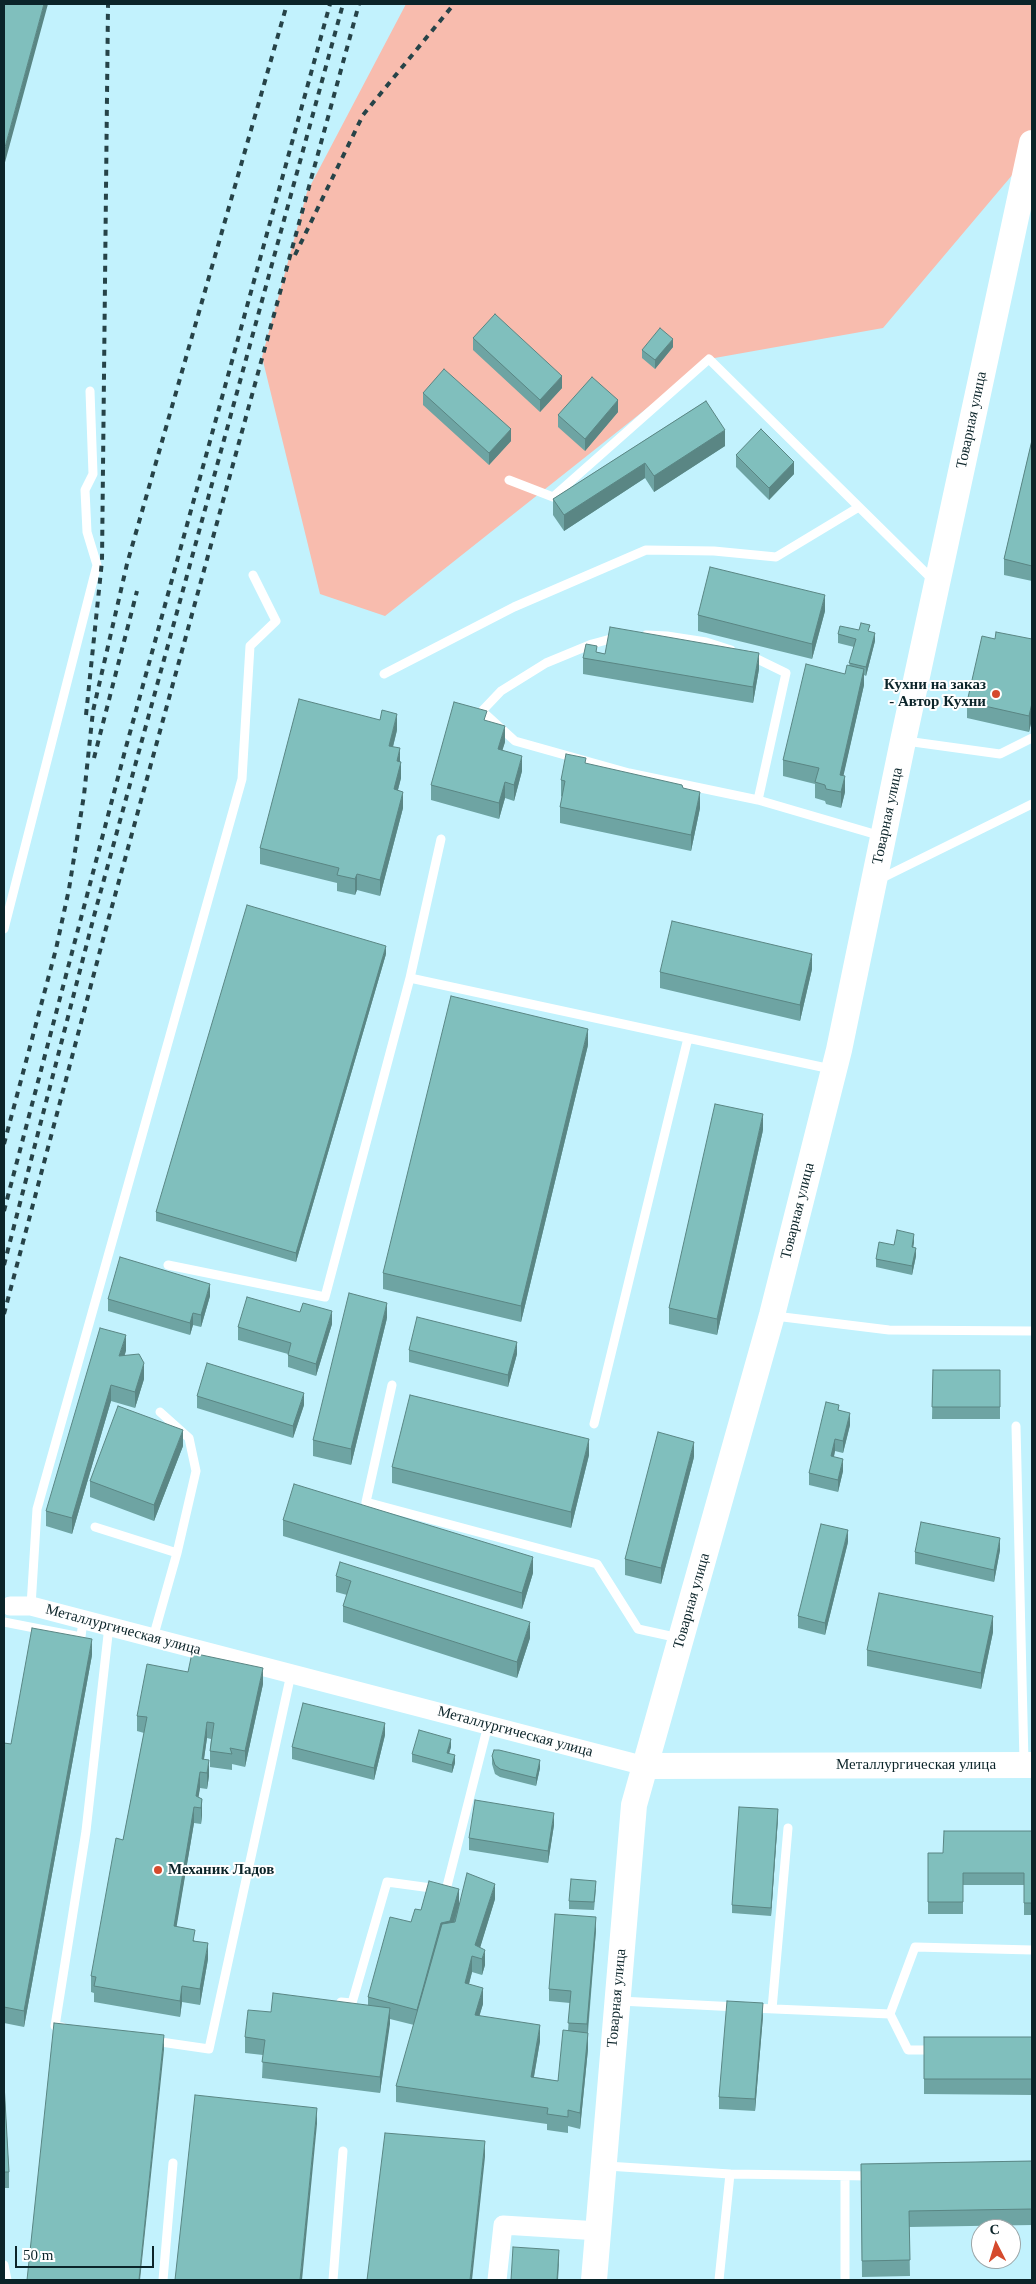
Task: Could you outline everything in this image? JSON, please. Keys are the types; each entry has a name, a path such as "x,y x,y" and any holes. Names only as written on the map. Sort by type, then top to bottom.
{"street":[{"name":"Товарная улица","path":"594,2280 634,1805 772,1315 833,1070 1032,143"},
{"name":"Металлургическая улица","path":"7,1614 31,1606 645,1766 1028,1765"},
{"path":"497,2280 503,2225 599,2232"}],"lane":[{"path":"509,480 553,497 709,359 937,584"},
{"path":"4,929 97,565 87,532 85,490 93,474 90,391"},
{"path":"384,674 514,607 646,550 714,551 776,557 859,507"},
{"path":"31,1606 37,1509 242,779 250,646 276,621 253,575"},
{"path":"758,800 786,673 752,656 706,642 667,636 635,635 592,644 546,663 501,691 482,711 515,741 629,773 758,800 883,837"},
{"path":"903,740 1000,754 1032,738"},
{"path":"874,883 1032,804"},
{"path":"168,1265 325,1297 410,978 440,839"},
{"path":"410,978 833,1070"},
{"path":"594,1424 688,1038"},
{"path":"772,1315 889,1330 1032,1331"},
{"path":"392,1385 366,1502 597,1564 638,1629 681,1638"},
{"path":"153,1638 196,1471 188,1438 160,1412"},
{"path":"1016,1426 1028,1765"},
{"path":"95,1527 176,1553"},
{"path":"7,1614 81,1637 83,1620"},
{"path":"74,2029 55,2026 86,1831 109,1626"},
{"path":"141,2039 209,2049 291,1674"},
{"path":"333,2001 352,2003 387,1882 446,1890 488,1725"},
{"path":"772,2009 788,1828"},
{"path":"946,2050 908,2050 890,2014 916,1947 1032,1950"},
{"path":"617,2001 890,2014"},
{"path":"333,2280 343,2151"},
{"path":"162,2280 172,2163"},
{"path":"604,2165 730,2174 885,2175"},
{"path":"719,2280 730,2174"},
{"path":"845,2176 845,2280"},
{"path":"4,2265 7,2280"}],"shaded area":[{"path":"406,4 1032,4 1032,143 1030,154 883,328 709,359 385,616 320,594 262,357 307,192"}],"building":[{"path":"4,4 44,4 4,151"},
{"path":"495,314 562,376 540,400 473,338"},
{"path":"660,328 673,339 655,360 642,350"},
{"path":"444,369 511,429 489,453 423,393"},
{"path":"592,377 618,400 585,439 558,415"},
{"path":"706,401 725,430 654,476 645,463 564,515 553,499"},
{"path":"761,429 794,462 769,488 736,455"},
{"path":"1032,440 1032,566 1004,559"},
{"path":"710,567 825,595 812,644 698,615"},
{"path":"861,623 870,625 868,631 875,633 866,667 849,663 856,639 838,634 840,626 859,630"},
{"path":"610,627 759,653 753,687 583,658 586,644 597,646 596,652 605,654"},
{"path":"996,632 1032,639 1032,703 1029,716 967,702 982,636 995,639"},
{"path":"806,664 845,674 847,665 864,669 840,775 845,776 841,792 826,789 825,785 815,782 819,768 783,760"},
{"path":"299,699 380,720 382,710 397,714 389,746 400,748 397,761 401,762 394,789 403,792 380,880 357,874 355,879 337,875 339,868 260,848"},
{"path":"454,702 487,711 484,720 505,726 498,749 522,756 514,785 505,782 499,803 431,785"},
{"path":"566,754 586,758 585,763 682,785 683,788 700,792 691,835 560,807 565,781 561,780"},
{"path":"247,905 386,946 296,1253 156,1212"},
{"path":"672,921 812,954 800,1005 660,972"},
{"path":"451,996 588,1029 521,1306 383,1273"},
{"path":"715,1104 763,1114 717,1319 669,1308"},
{"path":"897,1230 914,1234 912,1247 916,1248 912,1266 876,1259 879,1242 894,1245"},
{"path":"120,1257 210,1284 201,1315 193,1313 190,1323 108,1299"},
{"path":"349,1293 387,1303 351,1449 313,1440"},
{"path":"247,1297 300,1312 303,1303 332,1311 316,1364 288,1355 291,1343 238,1327"},
{"path":"417,1317 517,1342 508,1375 409,1350"},
{"path":"100,1328 126,1335 119,1356 139,1354 144,1363 135,1392 111,1385 72,1518 46,1511"},
{"path":"207,1363 304,1393 293,1426 197,1396"},
{"path":"933,1370 1000,1370 1000,1407 932,1407"},
{"path":"410,1395 589,1439 571,1512 392,1467"},
{"path":"826,1402 839,1405 838,1410 850,1413 843,1441 835,1439 831,1456 843,1459 838,1480 809,1473"},
{"path":"118,1406 183,1430 154,1505 90,1481"},
{"path":"658,1432 694,1442 661,1568 625,1559"},
{"path":"294,1484 533,1557 522,1593 283,1520"},
{"path":"921,1522 1000,1538 994,1570 915,1552"},
{"path":"821,1524 848,1530 825,1623 798,1616"},
{"path":"340,1562 530,1622 517,1662 343,1606 351,1581 336,1576"},
{"path":"879,1593 993,1616 981,1673 867,1650"},
{"path":"32,1628 92,1639 24,2011 4,2007 4,1743 11,1744"},
{"path":"192,1653 263,1668 245,1751 230,1748 232,1754 210,1751 214,1723 207,1722 202,1759 209,1760 207,1773 200,1772 196,1796 202,1799 201,1808 194,1807 174,1926 195,1930 193,1941 208,1943 200,1989 182,1986 180,2001 94,1986 96,1977 91,1976 116,1838 123,1840 147,1717 137,1716 147,1664 188,1672"},
{"path":"303,1703 385,1723 374,1768 292,1747"},
{"path":"419,1730 451,1739 447,1753 455,1755 452,1765 412,1754"},
{"path":"494,1750 540,1760 536,1778 500,1769 495,1765 492,1756"},
{"path":"475,1800 554,1813 548,1851 469,1838"},
{"path":"739,1807 778,1809 771,1908 732,1905"},
{"path":"944,1831 1032,1831 1032,1903 1024,1903 1024,1873 963,1873 963,1902 928,1902 928,1853 943,1853"},
{"path":"467,1873 495,1884 475,1945 485,1950 482,1959 472,1956 465,1983 483,1988 475,2015 540,2025 531,2077 558,2081 563,2030 588,2033 580,2113 568,2110 568,2117 547,2114 548,2108 396,2086 442,1924 455,1922"},
{"path":"571,1879 596,1881 594,1902 569,1901"},
{"path":"429,1881 459,1889 450,1921 441,1923 417,2010 368,1997 390,1917 411,1922 415,1909 421,1910"},
{"path":"555,1914 596,1917 587,2024 568,2023 571,1991 549,1989"},
{"path":"273,1993 390,2008 380,2077 262,2062 265,2040 245,2037 248,2010 271,2012"},
{"path":"727,2001 763,2003 755,2099 719,2097"},
{"path":"54,2023 164,2035 139,2280 27,2280"},
{"path":"924,2037 1032,2037 1032,2079 924,2079"},
{"path":"4,2083 9,2172 4,2172"},
{"path":"195,2095 317,2108 300,2280 175,2280"},
{"path":"385,2133 485,2141 470,2280 367,2280"},
{"path":"1032,2161 1032,2209 909,2211 910,2260 862,2261 861,2164"},
{"path":"513,2247 559,2250 557,2280 511,2280"}],"railway":[{"path":"86,715 102,561 108,4"},
{"path":"4,1144 56,949 69,889 84,795 93,711 127,564 287,4"},
{"path":"4,1211 126,747 330,4"},
{"path":"4,1265 94,916 343,4"},
{"path":"4,1314 105,932 359,4"},
{"path":"295,255 363,115 454,4"},
{"path":"94,758 137,591"}],"place":[{"name":"Кухни на заказ - Автор Кухни","path":"996,694"},
{"name":"Механик Ладов","path":"158,1870"}]}
